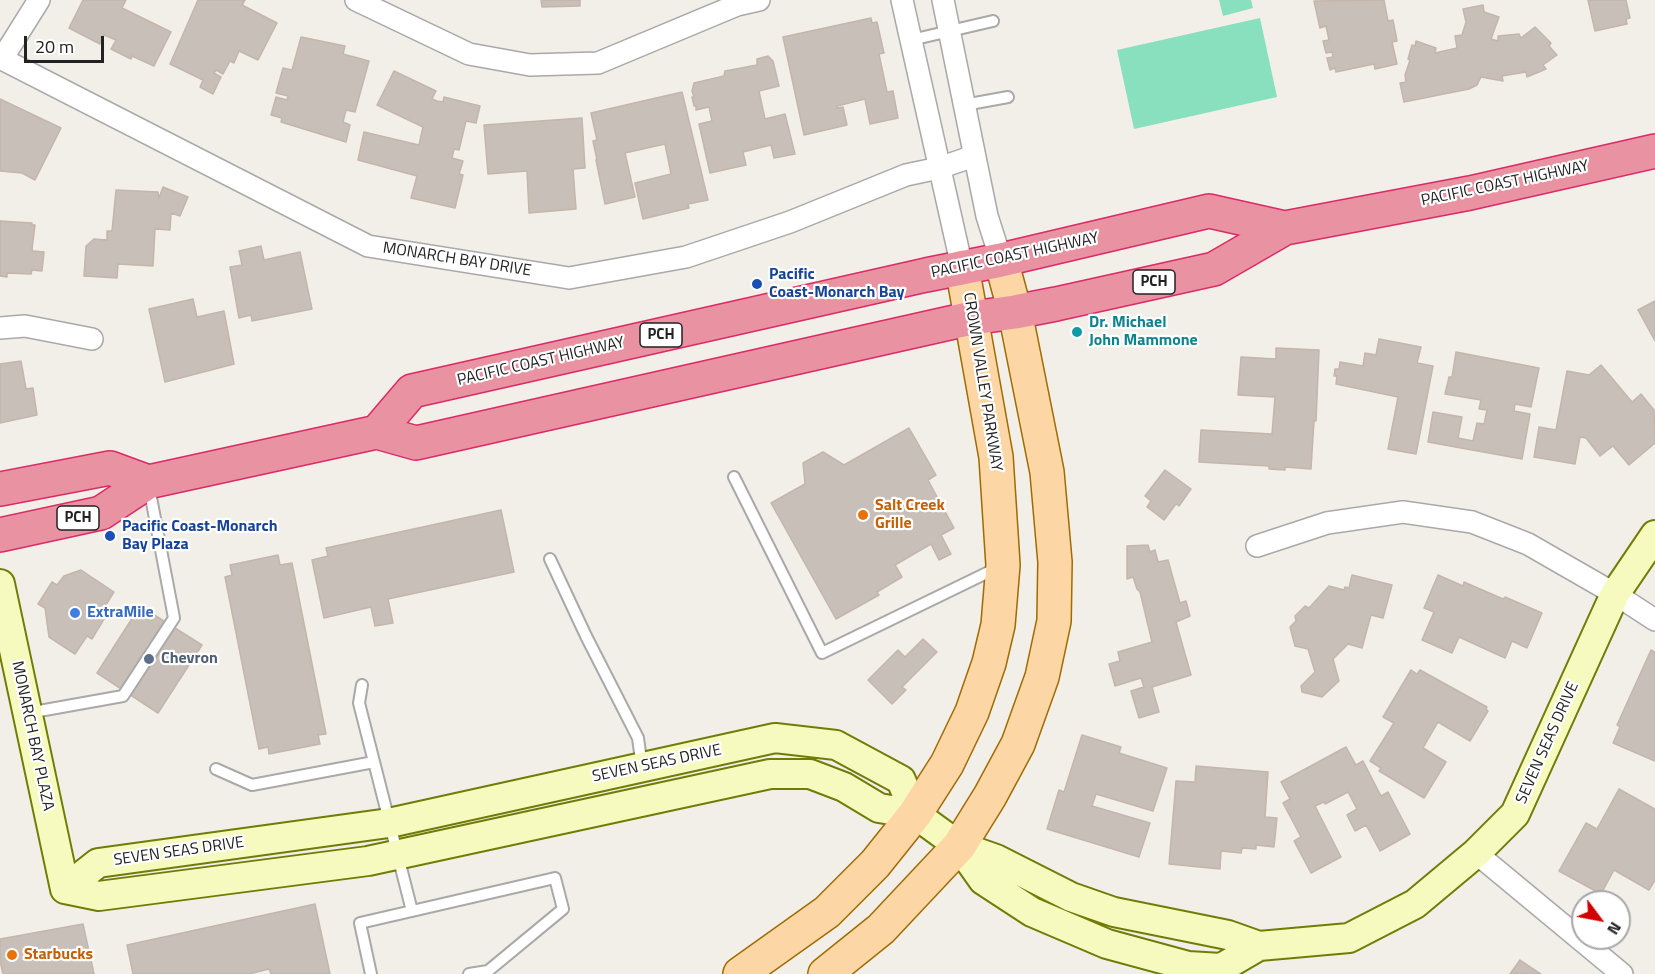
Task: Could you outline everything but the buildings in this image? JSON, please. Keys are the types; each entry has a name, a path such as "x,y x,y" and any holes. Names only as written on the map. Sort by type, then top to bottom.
{"highway":[{"name":"PACIFIC COAST HIGHWAY","path":"0,535 101,513 142,479 377,432 416,443 972,318 1015,312 1214,269 1285,228 1470,193 1655,152"},
{"name":"PACIFIC COAST HIGHWAY","path":"377,432 412,391 962,267 1209,212 1285,228"},
{"name":"PACIFIC COAST HIGHWAY","path":"0,489 110,468 142,479"},
{"path":"0,523 21,511 142,479"}],"main road":[{"path":"825,974 881,929 959,846 1018,744 1042,677 1054,621 1055,562 1047,472 1015,312 1001,260"},
{"name":"CROWN VALLEY PARKWAY","path":"740,974 827,912 875,864 915,814 947,764 972,712 989,663 998,625 1003,565 996,457 962,267"}],"street":[{"name":"MONARCH BAY DRIVE","path":"39,0 1,58 368,246 569,278 686,257 790,222 906,175 939,168 974,156"},
{"path":"356,0 469,54 530,65 598,63 737,5 759,0"},
{"path":"902,0 962,267"},
{"path":"943,0 987,216 1001,260"},
{"path":"0,328 25,326 92,339"},
{"path":"1257,546 1327,523 1403,512 1472,522 1528,544 1655,620"},
{"name":"SEVEN SEAS DRIVE","path":"65,889 99,896 368,861 770,774 810,774 844,787 879,808 915,814 959,846 996,859 1071,897 1114,912 1228,935 1258,946 1349,939 1415,904 1476,853 1515,814 1615,594 1655,535"},
{"name":"MONARCH BAY PLAZA","path":"0,584 5,632 27,713 65,889"},
{"name":"SEVEN SEAS DRIVE","path":"65,889 98,863 389,823 775,738 836,745 901,780 915,814"},
{"name":"SEVEN SEAS DRIVE","path":"959,846 983,880 1032,912 1107,944 1188,966 1221,968 1258,946"},
{"path":"1476,853 1622,974"}],"lane":[{"path":"911,40 993,21"},
{"path":"964,105 1008,97"},
{"path":"734,477 822,653 1003,565"},
{"path":"27,713 123,696 174,618 142,479"},
{"path":"550,559 638,738 642,767"},
{"path":"362,685 359,703 412,910"},
{"path":"216,769 252,785 374,762"},
{"path":"370,974 360,923 555,878 562,909 488,970 469,974"}],"green space":[{"path":"1219,0 1251,0 1253,8 1223,16"},
{"path":"1260,18 1277,97 1134,129 1117,50"}],"place":[{"name":"Pacific Coast-Monarch Bay","path":"757,284"},
{"name":"Dr. Michael John Mammone","path":"1077,332"},
{"name":"Salt Creek Grille","path":"863,515"},
{"name":"Pacific Coast-Monarch Bay Plaza","path":"110,536"},
{"name":"ExtraMile","path":"75,613"},
{"name":"Chevron","path":"149,659"},
{"name":"Starbucks","path":"12,955"}]}
